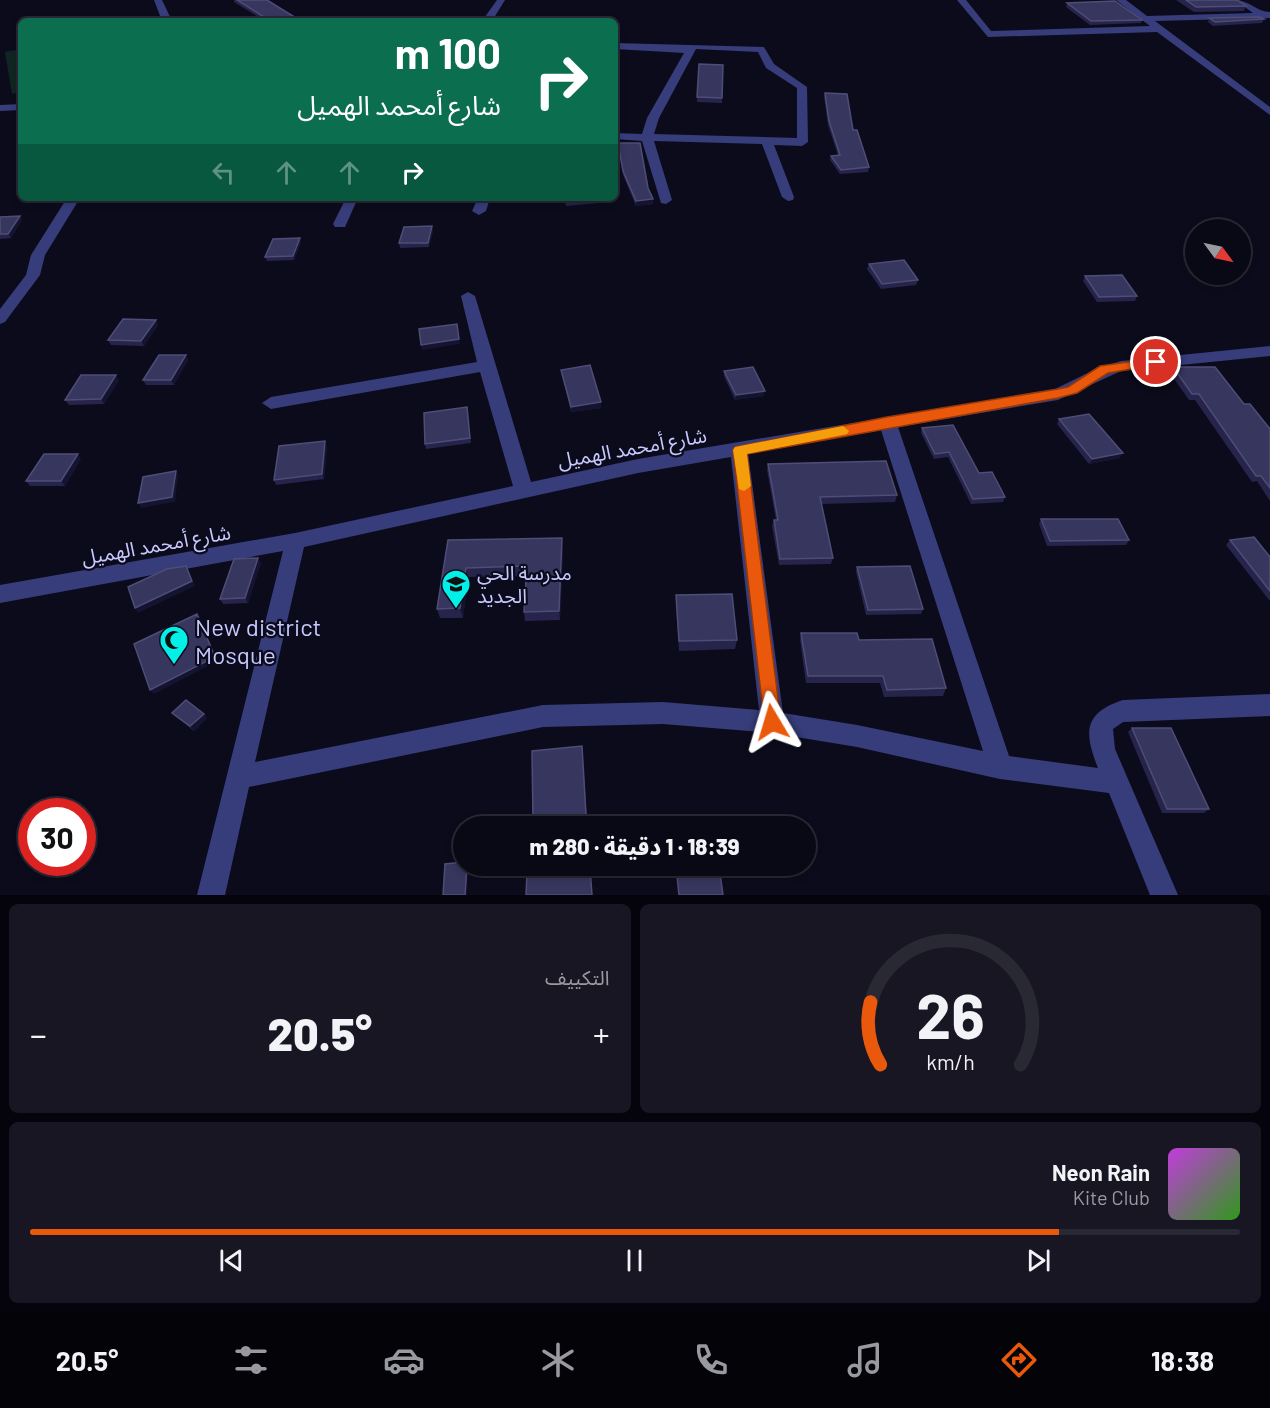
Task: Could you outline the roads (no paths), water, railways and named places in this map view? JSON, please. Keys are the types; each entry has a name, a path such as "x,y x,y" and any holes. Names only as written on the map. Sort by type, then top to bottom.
{"street":[{"path":"158,0 166,18"},
{"path":"489,18 501,0"},
{"path":"961,0 988,34 1160,29"},
{"path":"1120,0 1270,112"},
{"path":"1239,0 1268,16"},
{"path":"1145,19 1268,16"},
{"path":"618,136 646,138 804,141 802,87 770,66 763,50 758,48 698,45 689,51 653,118 646,138 666,200"},
{"path":"618,46 689,51"},
{"path":"0,108 18,107"},
{"path":"767,141 788,197"},
{"path":"0,319 29,282 52,229 72,201"},
{"path":"340,224 351,201"},
{"path":"468,296 486,366 524,490"},
{"name":"شارع أمحمد الهميل","path":"0,594 295,541 638,466 1058,394 1072,390 1105,369 1270,351"},
{"path":"271,403 486,366"},
{"path":"887,422 1000,767"},
{"path":"740,450 772,722"},
{"path":"211,895 295,541"},
{"path":"1164,895 1116,782 1099,735 1101,723 1110,715 1123,711 1270,705"},
{"path":"239,777 543,716 663,713 772,722 857,736 1000,767 1116,782"}],"place":[{"name":"مدرسة الحي الجديد","path":"456,610"},
{"name":"New district Mosque","path":"174,666"}]}
